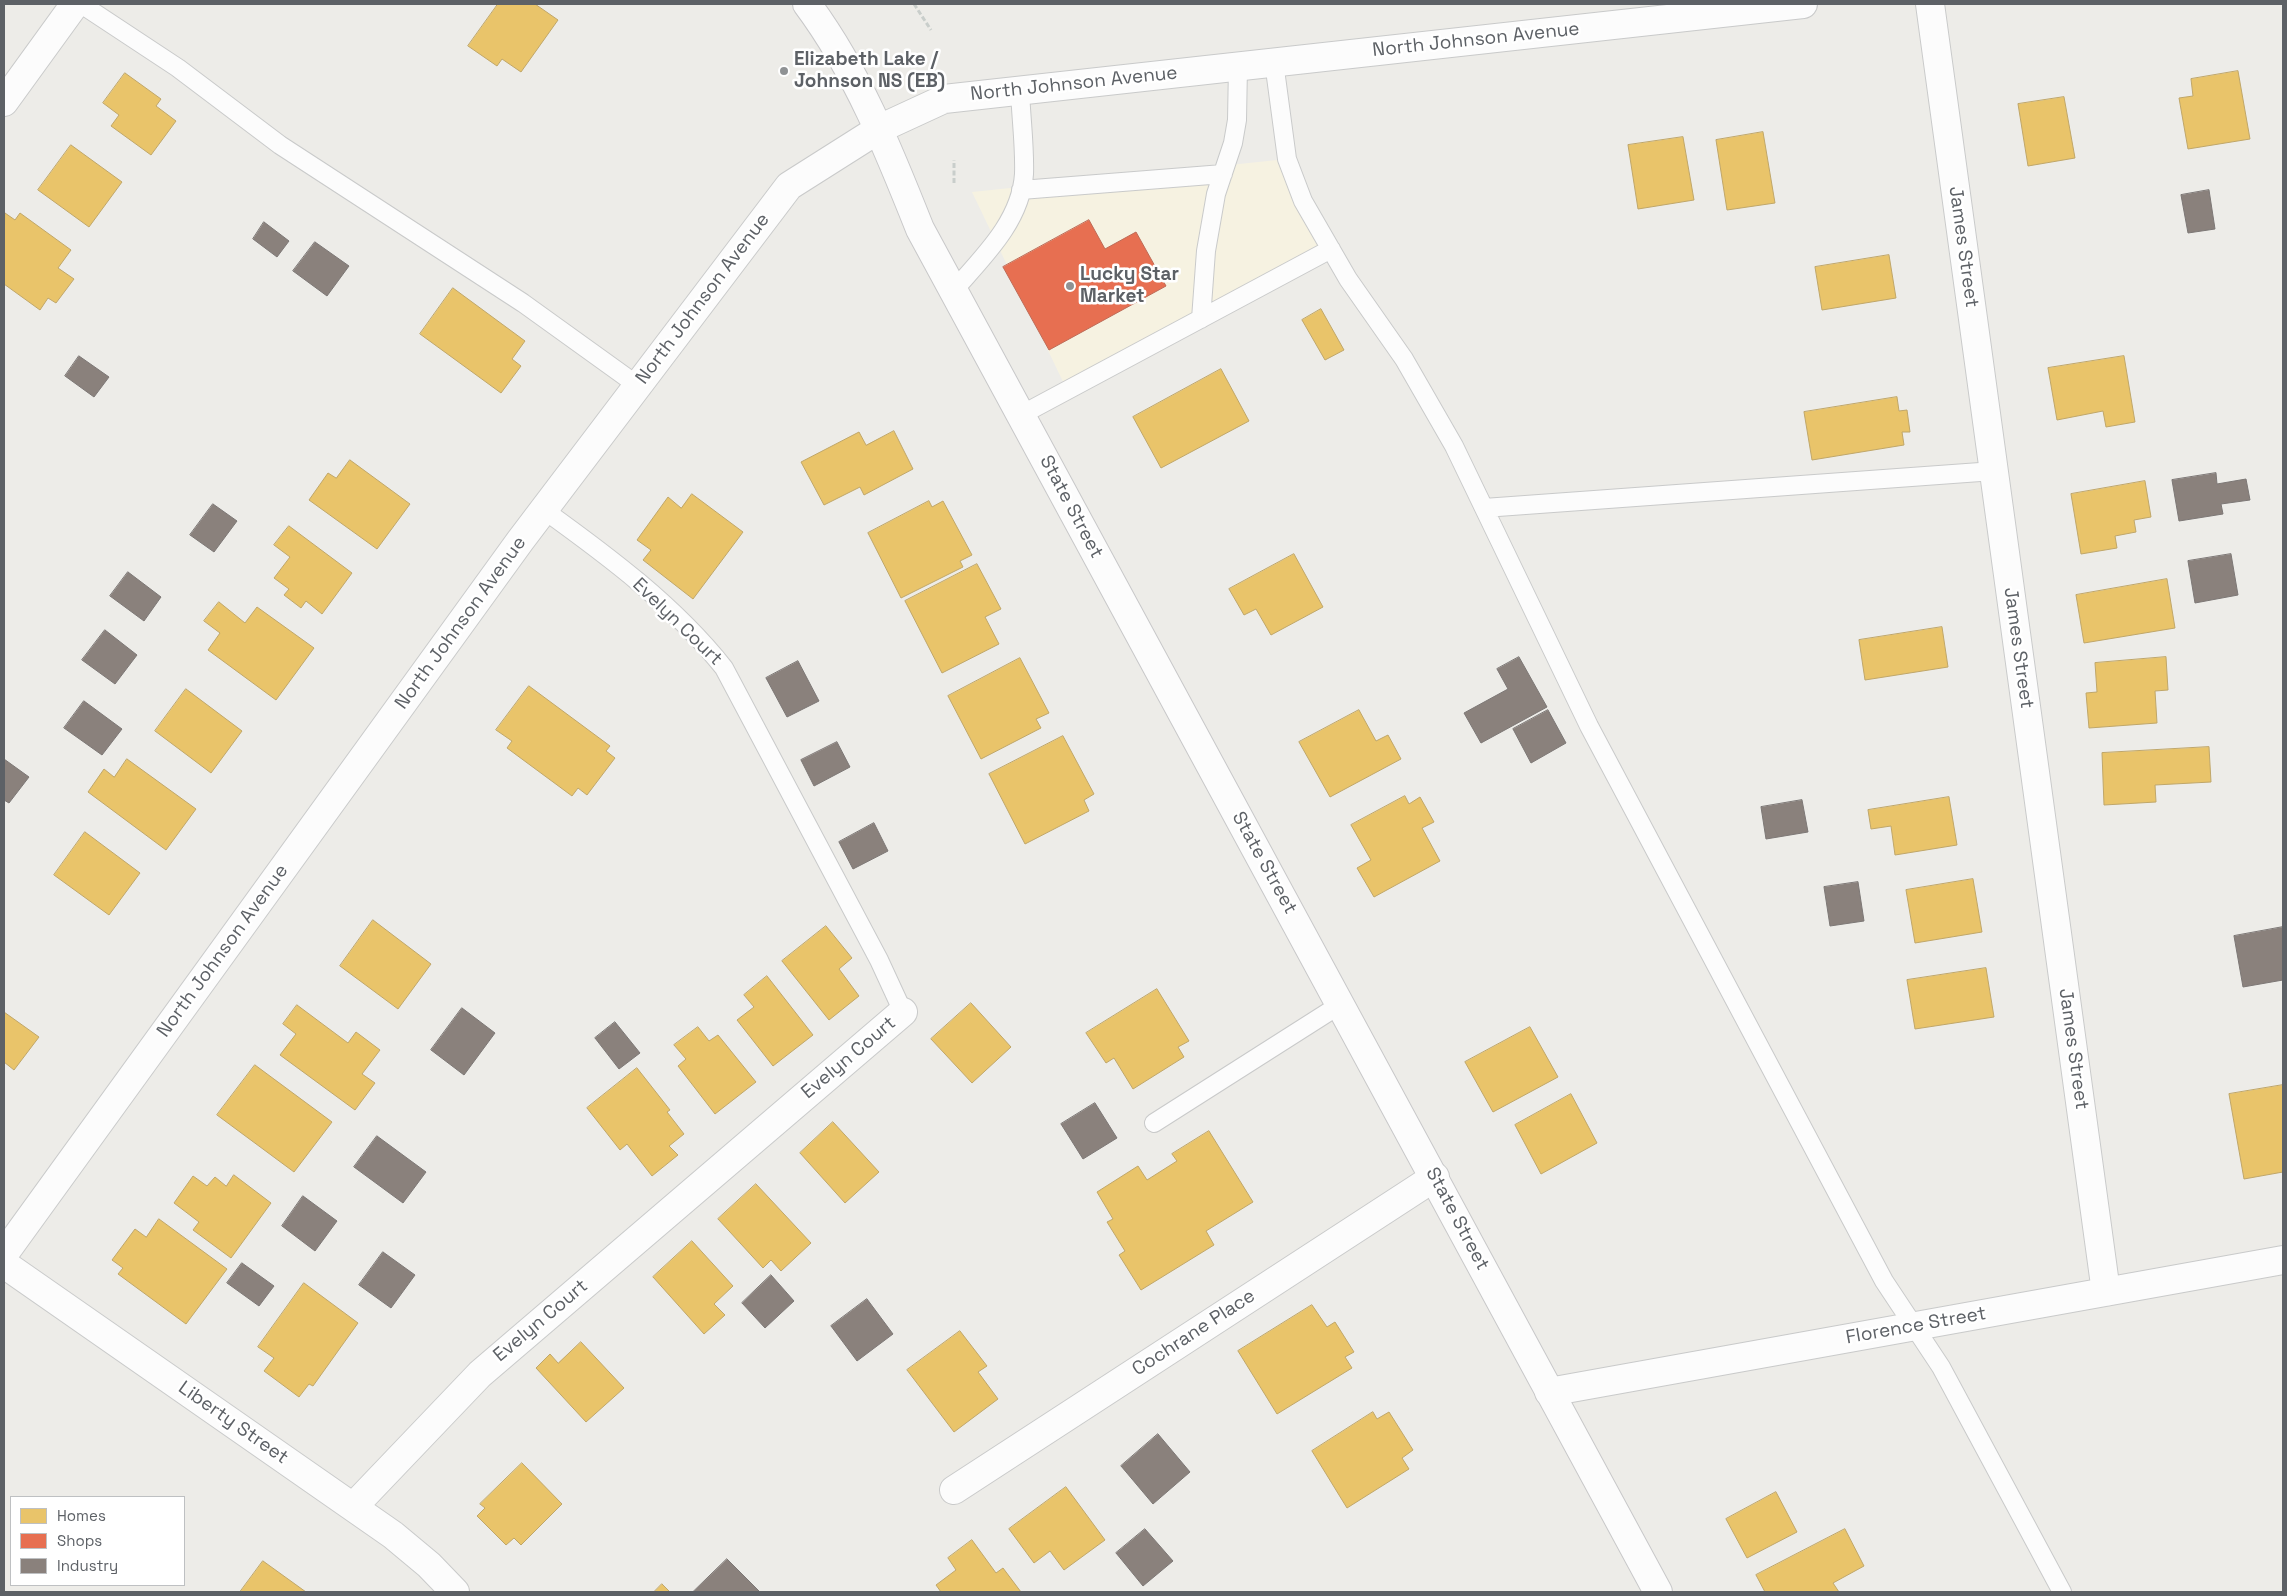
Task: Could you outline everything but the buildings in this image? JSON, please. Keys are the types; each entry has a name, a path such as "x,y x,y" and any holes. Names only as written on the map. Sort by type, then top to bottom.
{"street":[{"path":"4,102 76,4"},
{"name":"State Street","path":"807,4 831,39 879,129 920,229 1658,1592"},
{"name":"North Johnson Avenue","path":"4,1254 544,510 789,186 879,129 944,99 1803,4"},
{"name":"James Street","path":"1930,4 2106,1292"},
{"name":"Evelyn Court","path":"353,1507 480,1374 903,1012"},
{"name":"Cochrane Place","path":"954,1490 1434,1177"},
{"name":"Florence Street","path":"1549,1392 2283,1260"},
{"name":"Liberty Street","path":"4,1264 353,1507 412,1550 455,1592"}],"lane":[{"path":"82,4 178,68 280,145 523,303 637,385"},
{"path":"1274,62 1287,159 1303,201 1348,279 1404,359 1454,446 1589,726 1884,1281 1916,1326 1941,1368 2062,1592"},
{"path":"1201,318 1206,251 1216,194 1233,143 1237,120 1238,66"},
{"path":"954,290 990,249 1004,229 1014,211 1021,190 1024,174 1020,90"},
{"path":"1021,190 1223,174"},
{"path":"1021,415 1331,249"},
{"path":"1484,508 1994,471"},
{"name":"Evelyn Court","path":"544,510 594,545 670,610 709,648 724,668 879,960 903,1012"},
{"path":"1154,1123 1341,1004"}],"path":[{"path":"914,4 930,30"},
{"path":"954,160 954,183"}],"shaded area":[{"path":"1287,159 1331,249 1067,390 972,192"}],"place":[{"name":"Elizabeth Lake / Johnson NS (EB)","path":"784,71"},
{"name":"Lucky Star Market","path":"1070,286"}]}
